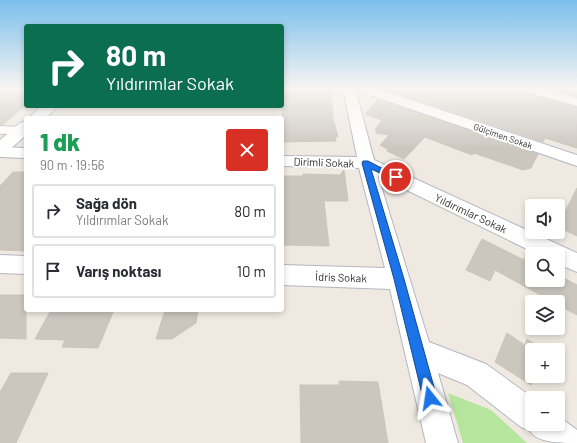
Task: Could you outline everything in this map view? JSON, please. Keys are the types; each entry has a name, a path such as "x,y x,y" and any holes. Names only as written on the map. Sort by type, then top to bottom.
{"main road":[{"path":"38,116 48,109"},
{"path":"0,149 24,128"}],"street":[{"path":"354,109 366,163 399,279 442,443"},
{"name":"Gülçimen Sokak","path":"423,109 577,161"},
{"path":"0,130 24,128"},
{"path":"0,152 24,153"},
{"name":"Dirimli Sokak","path":"284,161 366,163"},
{"name":"Yıldırımlar Sokak","path":"366,163 577,263"},
{"path":"0,264 24,265"},
{"name":"İdris Sokak","path":"284,275 399,279"},
{"path":"418,352 476,374 525,411"},
{"path":"552,431 568,443"}],"green space":[{"path":"448,393 491,410 527,443 463,443"}],"building":[{"path":"0,109 22,109 2,125 0,125"},
{"path":"282,109 332,109 333,119 338,137 335,137 336,141 284,142 284,116 282,116"},
{"path":"370,109 406,109 538,154 531,168 523,170 474,153 472,155 425,137 404,159 387,151 389,150 380,145 389,135 376,133 377,131 375,130 382,120 365,114"},
{"path":"443,109 577,109 577,148 545,138 543,142"},
{"path":"344,170 348,201 324,201 329,246 284,245 284,176 303,176 303,174 340,175"},
{"path":"13,172 24,172 24,251 0,250 0,186"},
{"path":"577,188 577,236 565,230 565,212"},
{"path":"482,239 524,260 525,258 525,287 495,270 490,281 466,270"},
{"path":"565,279 577,285 577,315 565,309 565,295 540,295 526,287 565,287"},
{"path":"0,295 24,295 24,312 26,312 26,339 0,338"},
{"path":"50,312 113,312 98,348 62,347 65,340 35,339"},
{"path":"164,312 198,312 196,323 172,339 156,339"},
{"path":"507,333 525,345 525,381 495,362"},
{"path":"527,339 533,343 526,343"},
{"path":"11,373 48,373 16,443 0,443 0,392"},
{"path":"339,381 378,382 388,443 301,443 300,385 339,385"}],"route":[{"path":"396,177 366,163 399,279 430,398"}]}
